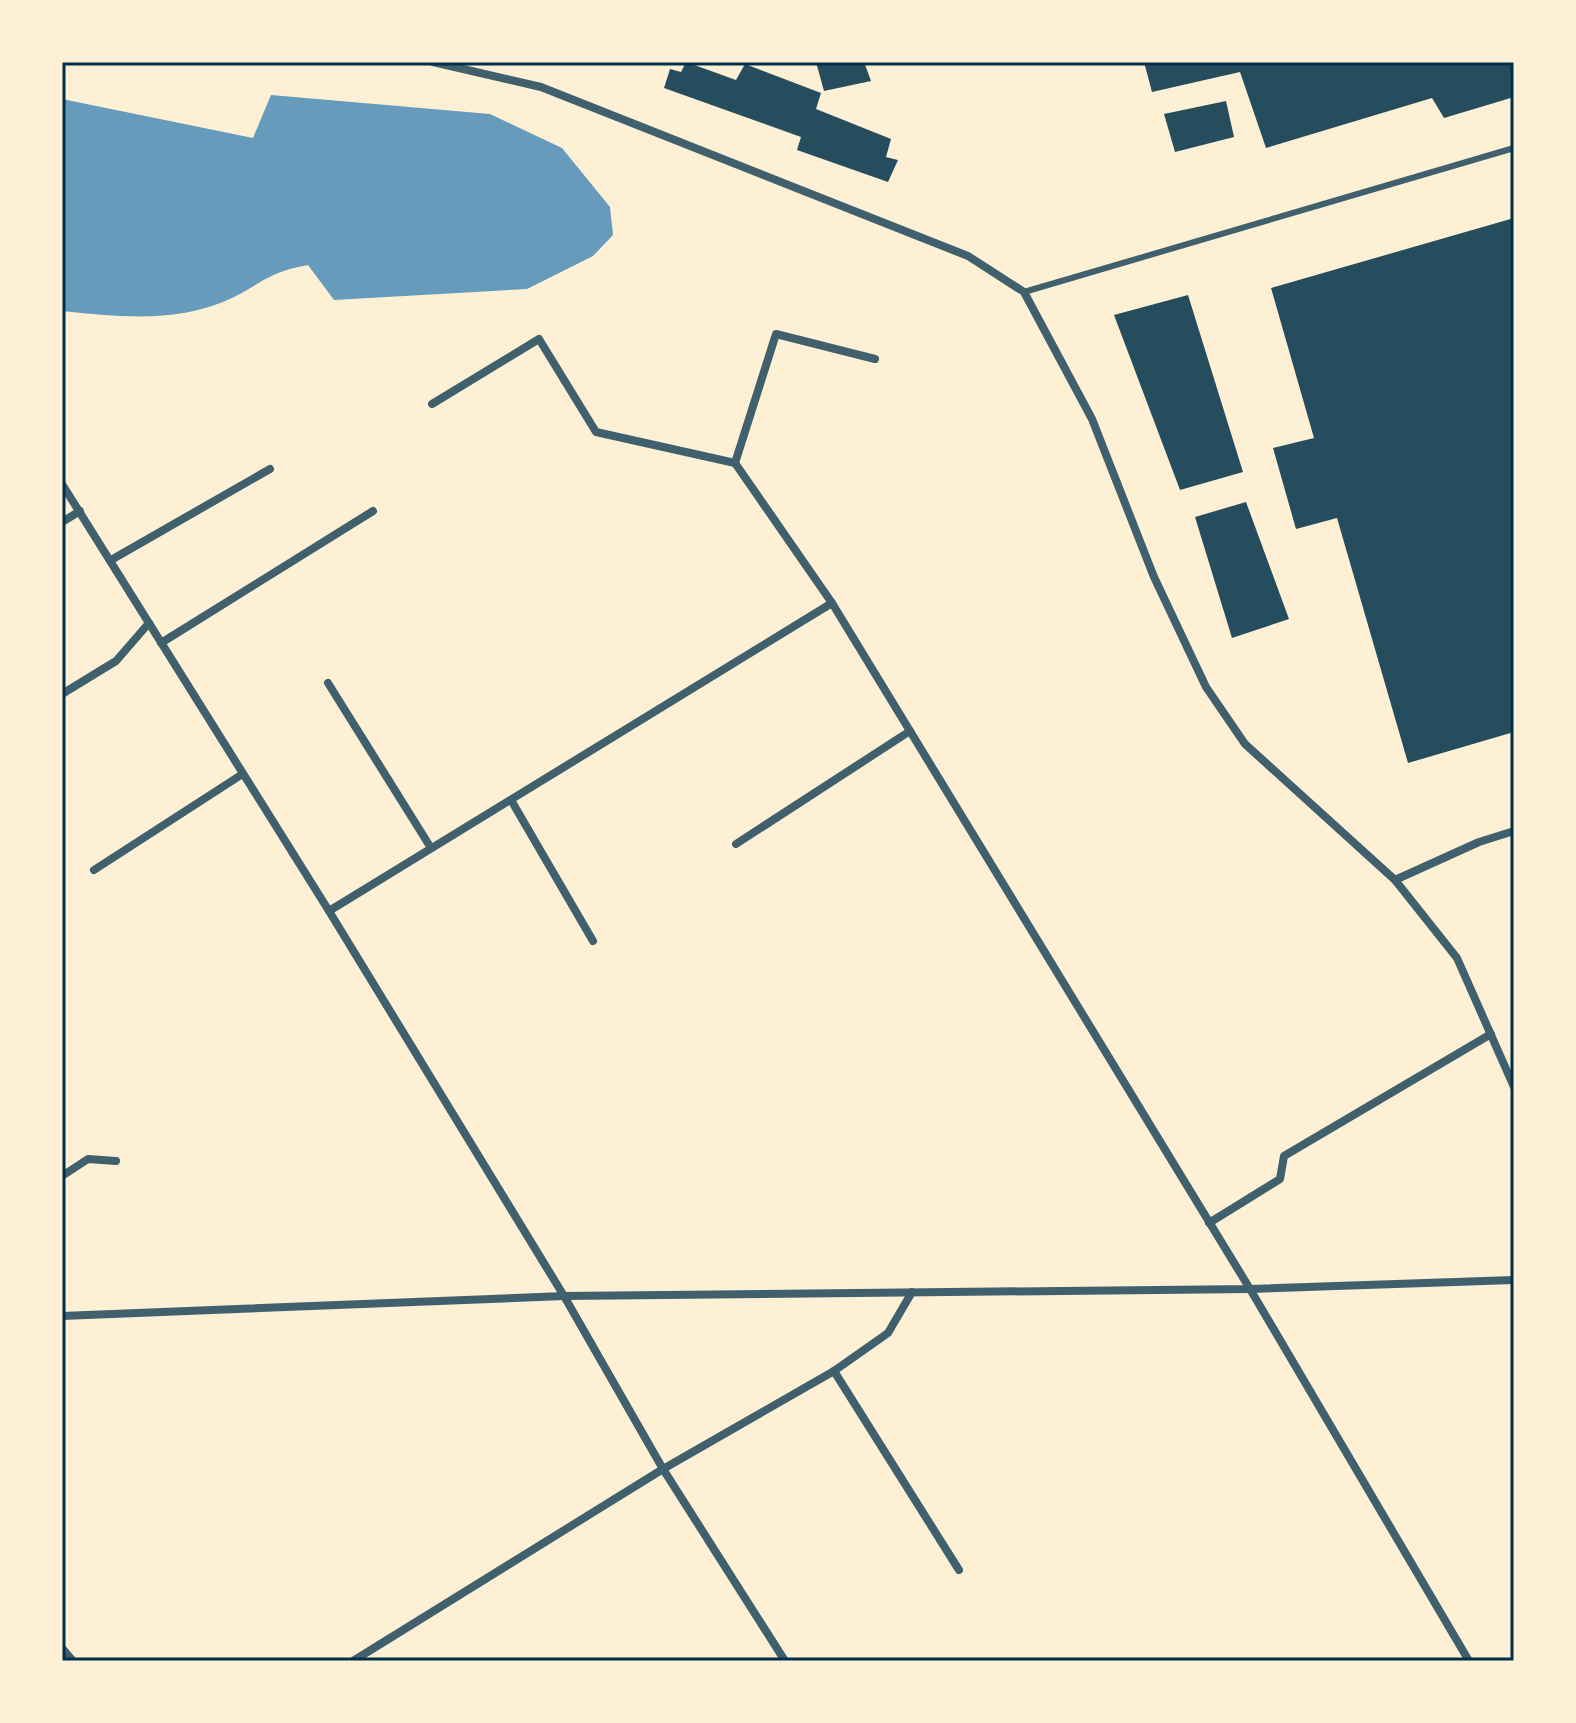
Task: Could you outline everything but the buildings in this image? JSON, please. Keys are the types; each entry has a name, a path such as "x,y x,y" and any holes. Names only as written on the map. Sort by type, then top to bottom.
{"street":[{"path":"433,62 541,87 675,139 968,256 1024,292 1092,419 1154,577 1206,687 1245,744 1395,880 1457,958 1514,1087"},
{"path":"735,463 776,334 875,359"},
{"path":"432,404 539,339 596,432 735,463 832,603 1250,1289 1469,1661"},
{"path":"111,560 270,469"},
{"path":"62,484 241,775 329,911 564,1296 663,1469 785,1661"},
{"path":"62,522 80,511"},
{"path":"161,643 373,511"},
{"path":"329,911 832,603"},
{"path":"62,694 116,661 149,623"},
{"path":"328,683 431,848"},
{"path":"736,844 910,731"},
{"path":"94,870 241,775"},
{"path":"511,800 593,941"},
{"path":"1395,880 1479,842 1514,831"},
{"path":"1209,1223 1280,1179 1284,1156 1491,1034"},
{"path":"62,1176 88,1159 116,1161"},
{"path":"62,1316 564,1296 1250,1289 1514,1280"},
{"path":"353,1661 663,1469 834,1371 888,1333 912,1292"},
{"path":"834,1371 959,1570"},
{"path":"62,1648 73,1661"}],"lane":[{"path":"1024,292 1514,148"}],"water":[{"path":"271,95 490,114 562,148 610,207 613,235 593,256 527,289 334,300 308,265 276,274 213,306 171,315 128,316 62,311 62,99 253,138"}]}
